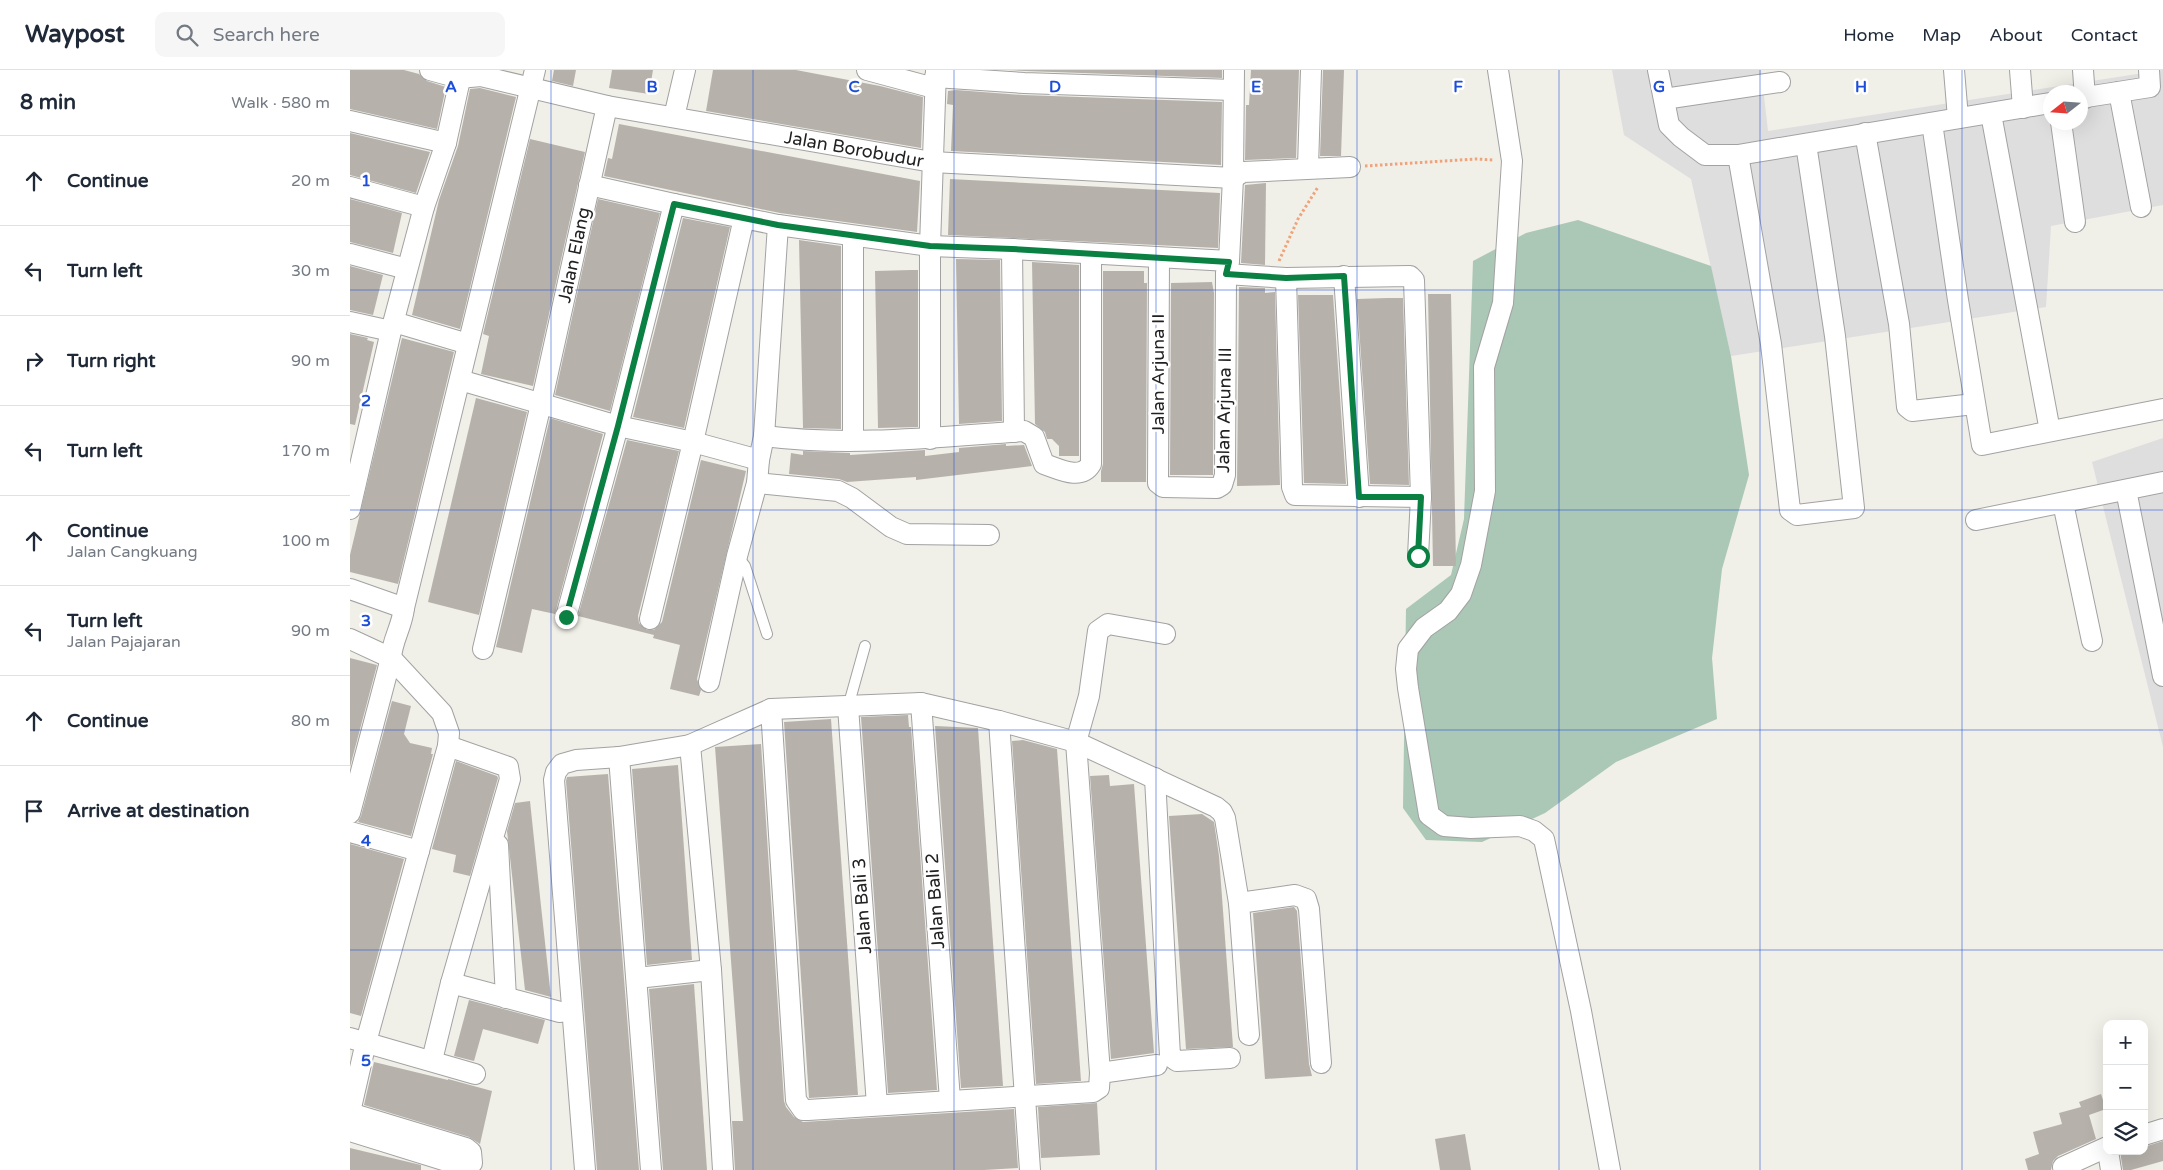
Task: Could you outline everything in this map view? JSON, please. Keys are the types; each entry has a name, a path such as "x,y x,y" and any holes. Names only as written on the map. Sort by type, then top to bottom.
{"street":[{"name":"Jalan Borobudur","path":"430,70 533,79 607,106 932,162 1233,178 1243,172 1350,167"},
{"path":"674,117 685,70"},
{"path":"867,70 935,78 1024,76 1153,78 1233,90"},
{"path":"1228,268 1233,178 1234,70"},
{"path":"1308,168 1311,70"},
{"path":"1498,70 1512,161 1503,303 1484,368 1485,491 1474,546 1461,594 1448,611 1424,628 1408,650 1406,669 1429,815 1444,826 1471,828 1520,826 1534,831 1544,839 1581,1011 1610,1170"},
{"path":"1658,70 1669,124 1680,137 1704,155 1738,155 2043,104"},
{"path":"1954,70 1958,118"},
{"path":"2020,70 2023,108"},
{"path":"2083,70 2083,85"},
{"path":"2088,97 2150,87 2149,70"},
{"path":"350,509 406,269 424,207 469,73"},
{"path":"930,439 930,246 935,78"},
{"path":"350,814 403,616 533,79"},
{"path":"1664,99 1780,82"},
{"path":"2119,92 2141,207"},
{"name":"Jalan Elang","path":"483,649 541,404 607,106"},
{"path":"1991,114 2050,431"},
{"path":"350,120 446,143"},
{"path":"1932,123 1974,404 1982,445 2163,409"},
{"path":"2062,130 2075,222"},
{"path":"1865,133 1899,324 1908,407 1912,410 1974,404"},
{"path":"1738,155 1771,344 1790,510 1797,516 1854,508 1835,336 1806,144"},
{"path":"589,185 778,225 930,246 1159,258 1279,278 1410,276 1414,280 1421,497 1418,556"},
{"path":"350,187 424,207"},
{"path":"566,617 618,426 674,204"},
{"path":"650,619 744,218"},
{"path":"709,682 737,556 757,483 764,436 778,225"},
{"path":"853,236 853,440"},
{"path":"1012,249 1014,432"},
{"path":"350,254 406,269"},
{"path":"764,436 804,440 930,439 1024,431 1034,437 1044,464 1058,470 1080,474 1088,470 1091,464 1091,254"},
{"name":"Jalan Arjuna II","path":"1159,258 1158,483 1163,487"},
{"name":"Jalan Arjuna III","path":"1163,487 1217,488 1222,485 1225,475 1228,268"},
{"path":"1344,276 1359,497"},
{"path":"1279,278 1292,487 1295,495 1421,497"},
{"path":"350,322 392,327 468,344"},
{"path":"460,380 618,426 693,442 759,460"},
{"path":"1976,520 2100,495 2106,506 2163,482"},
{"path":"757,483 838,490 852,498 891,528 907,534 989,535"},
{"path":"2128,496 2163,494"},
{"path":"2128,496 2163,676"},
{"path":"2062,503 2092,641"},
{"path":"350,590 403,616"},
{"path":"771,708 796,1100 803,1110 1092,1092 1098,1088 1100,1073 1076,742 1089,696 1098,631 1108,624 1165,634"},
{"path":"350,639 392,652 442,713 449,733 448,746 419,851 358,1040 350,1113 466,1148 472,1152 472,1163 466,1167 350,1131"},
{"path":"585,1170 554,780 556,772 562,764 576,760 619,757 690,745 771,708 848,707 921,703 999,721 1076,742 1155,778 1222,812 1239,903 1250,1035"},
{"name":"Jalan Bali 2","path":"921,703 950,1100"},
{"name":"Jalan Bali 3","path":"848,707 877,1105"},
{"path":"999,721 1030,1170"},
{"path":"690,745 712,970 723,1170"},
{"path":"432,1060 510,779 508,767 448,746"},
{"path":"619,757 652,1170"},
{"path":"1155,778 1170,1056 1177,1061 1230,1058"},
{"path":"497,828 506,998"},
{"path":"350,832 419,851"},
{"path":"1239,903 1296,895 1306,899 1309,909 1321,1063"},
{"path":"636,978 712,970"},
{"path":"452,983 560,1012"},
{"path":"358,1040 475,1074"},
{"path":"1100,1073 1157,1065"},
{"path":"2148,1134 2163,1130"},
{"path":"2063,1166 2103,1149"},
{"path":"2109,1155 2111,1170"}],"lane":[{"path":"737,556 745,566 767,634"},
{"path":"848,707 866,646"}],"path":[{"path":"1350,167 1476,159 1512,161"},
{"path":"1279,278 1298,219 1316,189 1323,182"}],"shaded area":[{"path":"1612,70 1761,70 1768,131 2043,89 2043,130 2088,130 2088,85 2066,85 2163,70 2163,205 2051,226 2046,307 1731,356 1691,179 1624,135"},
{"path":"2163,438 2163,747 2092,462"}],"green space":[{"path":"1578,220 1711,266 1731,356 1749,475 1722,569 1712,658 1717,719 1616,762 1545,813 1482,842 1426,840 1403,808 1406,609 1451,575 1464,519 1473,261 1526,233"}],"building":[{"path":"350,70 404,70 419,74 427,81 446,87 437,129 350,109"},
{"path":"554,70 576,70 573,86 552,81"},
{"path":"612,70 653,70 649,94 609,88"},
{"path":"713,70 796,70 880,86 923,97 921,148 706,111"},
{"path":"1008,70 1222,70 1222,78 1025,71"},
{"path":"1251,70 1299,70 1296,158 1245,160 1246,105 1249,105"},
{"path":"1323,70 1344,70 1341,156 1320,156"},
{"path":"480,88 516,97 460,329 412,315 439,200 458,146 470,89"},
{"path":"948,91 1023,95 1222,102 1221,165 951,151 953,105 947,104"},
{"path":"619,124 920,181 917,232 780,213 604,176 608,158 612,159"},
{"path":"350,133 430,152 416,193 350,175"},
{"path":"530,139 585,152 533,386 481,374 489,336 483,334"},
{"path":"950,179 1220,193 1218,248 948,235"},
{"path":"1266,183 1265,265 1241,263 1245,185"},
{"path":"350,199 402,213 393,253 350,242"},
{"path":"598,199 660,213 610,411 555,395"},
{"path":"683,218 730,227 684,428 633,417"},
{"path":"799,240 841,246 841,429 803,428"},
{"path":"956,259 1000,260 1002,421 959,424"},
{"path":"1032,262 1079,265 1079,456 1059,456 1059,446 1052,439 1047,439 1045,432 1035,424"},
{"path":"350,266 383,275 373,315 350,310"},
{"path":"918,270 918,427 878,428 875,271"},
{"path":"1103,271 1144,271 1144,283 1147,283 1146,482 1101,482 1103,464"},
{"path":"1212,282 1214,293 1213,475 1170,475 1171,283"},
{"path":"1239,287 1265,288 1265,293 1275,292 1280,485 1237,486"},
{"path":"1428,294 1451,294 1456,566 1433,566"},
{"path":"1298,295 1333,295 1346,484 1304,483"},
{"path":"1403,298 1409,485 1370,484 1357,299"},
{"path":"350,334 368,338 367,340 374,342 355,425 350,424"},
{"path":"402,338 454,352 398,584 350,572 350,555"},
{"path":"476,398 527,412 479,615 428,602"},
{"path":"550,418 603,434 555,614 532,609 522,653 496,647"},
{"path":"627,440 679,451 638,616 639,623 647,630 654,630 662,622 701,460 746,471 697,679 701,690 699,696 670,689 680,645 653,638 654,635 578,616"},
{"path":"1006,444 1006,446 1024,445 1032,466 916,480 916,477 847,482 839,479 789,474 791,453 803,455 803,451 850,453 850,455 925,450 925,456 959,452 959,448"},
{"path":"350,658 377,665 350,767"},
{"path":"392,701 411,706 404,734 410,743 432,748 431,754 433,754 411,836 358,822"},
{"path":"908,715 909,727 911,727 937,1090 888,1093 861,717"},
{"path":"831,719 858,1095 809,1098 784,722"},
{"path":"935,726 978,728 1003,1086 961,1088"},
{"path":"1023,740 1057,749 1081,1081 1036,1084 1012,741"},
{"path":"761,744 784,1101 786,1107 794,1117 803,1122 1014,1109 1018,1168 984,1170 735,1170 732,1121 743,1121 715,747"},
{"path":"456,761 498,778 470,876 453,872 456,855 432,849"},
{"path":"678,765 692,960 647,965 632,769"},
{"path":"608,774 639,1170 597,1170 566,781 567,777"},
{"path":"1109,775 1110,786 1134,784 1154,1053 1111,1059 1090,776"},
{"path":"530,801 551,997 525,990 507,831 515,803"},
{"path":"1202,814 1214,822 1219,856 1233,1047 1186,1049 1169,816"},
{"path":"350,844 404,859 361,1016 350,1013"},
{"path":"1294,907 1297,911 1309,1064 1312,1076 1265,1079 1253,913"},
{"path":"694,984 707,1170 663,1170 649,989"},
{"path":"469,1000 545,1020 538,1044 483,1029 474,1061 454,1056"},
{"path":"374,1062 492,1091 480,1144 469,1137 364,1105"},
{"path":"2101,1094 2103,1110 2089,1115 2096,1139 2058,1156 2053,1161 2051,1170 2028,1170 2025,1159 2039,1154 2033,1132 2062,1124 2059,1113 2081,1107 2079,1102"},
{"path":"1097,1103 1100,1155 1041,1158 1038,1107"},
{"path":"1465,1134 1471,1170 1440,1170 1435,1139"},
{"path":"2163,1141 2163,1161 2131,1170 2123,1170 2121,1155 2148,1155 2148,1146"},
{"path":"350,1148 421,1165 421,1170 350,1170"}],"route":[{"path":"566,617 618,426 674,204 778,225 930,246 1229,262 1226,274 1286,278 1344,276 1359,497 1421,497 1418,556"}]}
